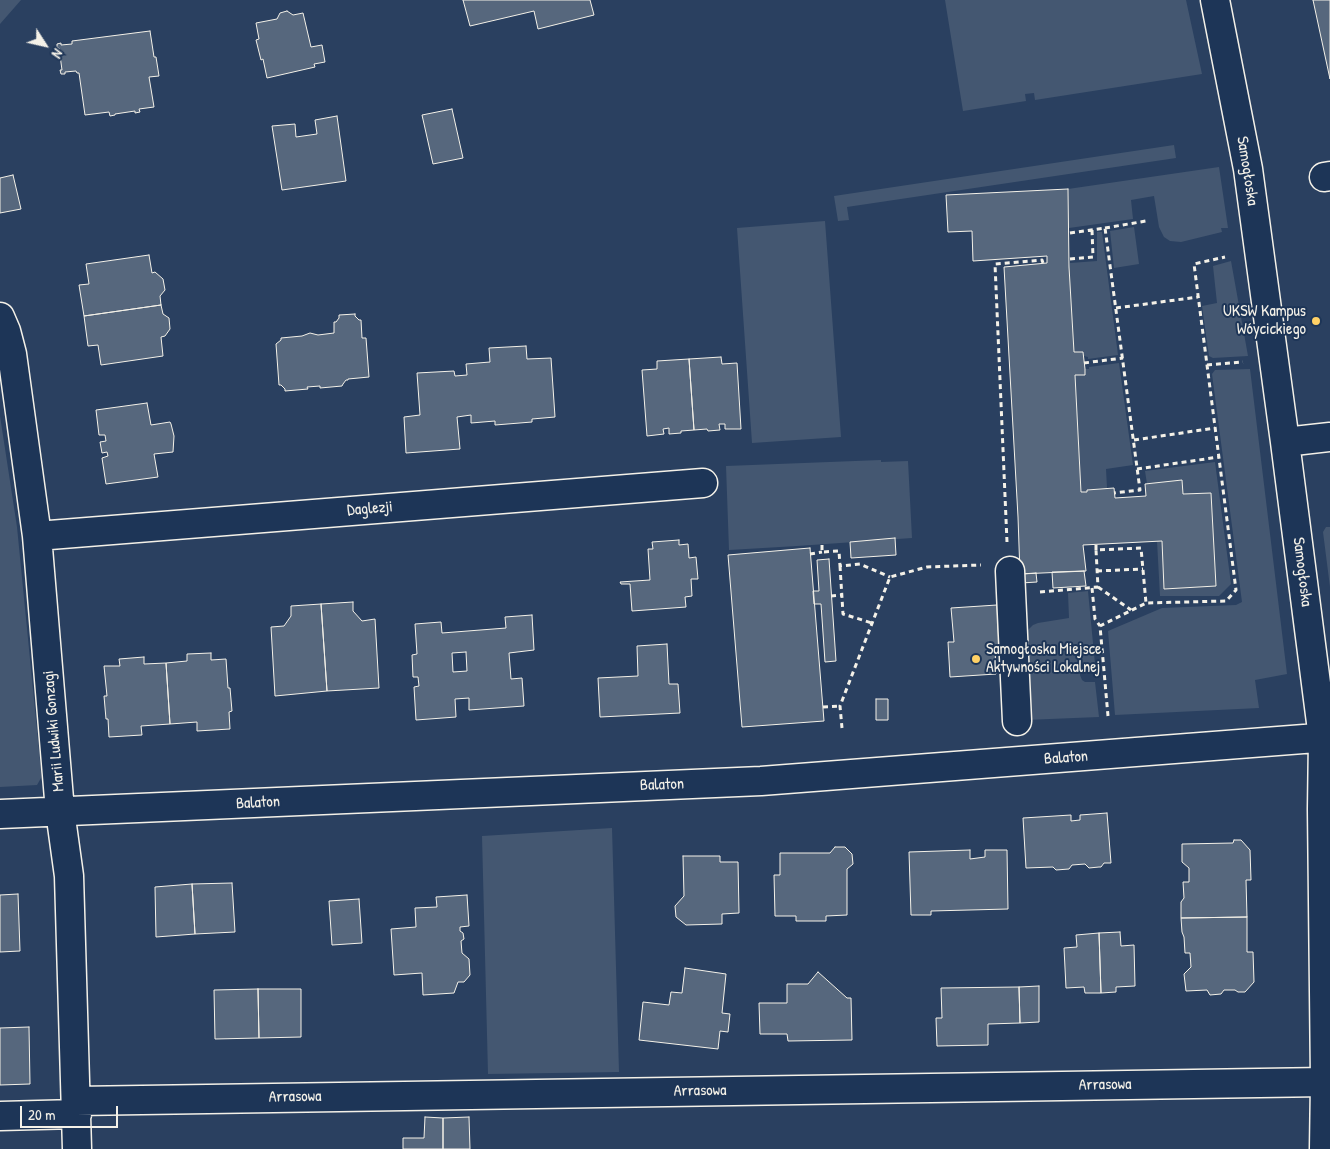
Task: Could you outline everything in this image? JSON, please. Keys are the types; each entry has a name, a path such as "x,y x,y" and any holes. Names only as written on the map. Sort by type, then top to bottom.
{"street":[{"name":"Samogłoska","path":"1216,0 1248,169 1327,738 1322,809 1324,1149"},
{"name":"Marii Ludwiki Gonzagi","path":"0,317 12,354 37,536 60,812 68,876 77,1149"},
{"path":"1285,442 1330,437"},
{"name":"Daglezji","path":"37,536 703,483"},
{"path":"1010,577 1017,721"},
{"name":"Balaton","path":"0,814 761,781 1327,738"},
{"name":"Arrasowa","path":"0,1116 76,1107 1325,1082"}],"path":[{"path":"1070,233 1146,222"},
{"path":"1105,228 1140,490 1114,493"},
{"path":"1070,259 1093,257 1092,230"},
{"path":"1100,626 1146,603 1226,601 1236,590 1194,264 1225,257"},
{"path":"1010,577 995,264 1042,260 1043,263"},
{"path":"1116,308 1198,296"},
{"path":"1084,363 1123,358"},
{"path":"1207,365 1249,362"},
{"path":"1134,440 1215,428"},
{"path":"1137,469 1219,457"},
{"path":"822,544 822,552"},
{"path":"1096,545 1098,587"},
{"path":"1096,550 1141,548 1146,603"},
{"path":"810,554 839,551 843,614 872,623"},
{"path":"840,566 860,564 890,577 927,567 1092,588 1098,587 1131,610"},
{"path":"1097,571 1143,569"},
{"path":"842,728 840,706 890,577"},
{"path":"1092,588 1095,619 1100,626 1108,716"},
{"path":"831,596 842,595"},
{"path":"823,707 840,706"}],"shaded area":[{"path":"0,0 21,0 0,24"},
{"path":"945,0 1186,0 1202,74 1035,100 1034,93 1025,94 1026,101 963,111"},
{"path":"1174,145 1176,158 847,207 849,220 838,221 834,196"},
{"path":"1219,167 1228,228 1221,228 1222,232 1181,242 1170,241 1164,237 1159,227 1154,196 1131,200 1133,219 1069,228 1068,189"},
{"path":"825,221 841,437 752,443 737,228"},
{"path":"1134,227 1139,264 1114,268 1110,231"},
{"path":"1097,232 1102,232 1118,355 1088,359 1088,357 1084,356 1083,352 1074,352 1069,267 1070,263 1097,261"},
{"path":"1231,261 1248,356 1213,358 1209,356 1202,306 1217,303 1213,266"},
{"path":"1119,363 1133,465 1106,469 1107,488 1081,492 1075,375 1084,375 1085,369 1089,369 1089,367"},
{"path":"1250,369 1287,674 1255,680 1259,708 1115,715 1108,631 1162,608 1236,605 1242,602 1212,374 1215,370"},
{"path":"0,416 17,527 41,778 37,785 0,787"},
{"path":"881,460 881,462 908,461 912,538 729,550 726,466"},
{"path":"1215,462 1231,584 1219,596 1160,596 1157,541 1162,541 1164,589 1216,586 1211,493 1183,494 1182,480 1147,484 1145,471"},
{"path":"1326,527 1330,527 1330,587 1323,532"},
{"path":"1088,591 1095,664 1083,666 1080,675 1085,682 1095,682 1099,717 1025,720 1025,633 1038,623 1069,618 1068,593"},
{"path":"612,828 619,1072 488,1074 482,836"}],"building":[{"path":"463,0 590,0 594,15 538,29 534,11 470,26"},
{"path":"1313,0 1330,0 1330,79"},
{"path":"287,11 293,15 303,13 311,47 322,45 325,62 314,64 315,67 267,78 256,40 259,39 256,23 277,19 280,13"},
{"path":"150,31 159,76 149,77 154,107 139,109 140,112 135,113 135,111 110,116 109,112 85,115 79,73 76,71 61,74 60,70 62,70 57,44 72,44 72,41"},
{"path":"452,109 463,158 433,164 422,115"},
{"path":"337,116 346,181 282,190 272,126 295,124 296,137 317,134 315,120"},
{"path":"13,175 21,209 0,213 0,178"},
{"path":"1068,189 1069,267 1074,352 1083,352 1085,369 1085,375 1075,375 1081,492 1114,488 1115,498 1146,496 1145,484 1182,480 1183,494 1211,493 1216,586 1164,589 1162,541 1083,545 1086,571 1020,574 1004,267 1047,263 1047,256 973,261 972,231 948,232 946,195"},
{"path":"149,255 152,273 155,272 163,279 165,290 160,296 161,305 84,316 79,285 89,284 86,264"},
{"path":"161,305 163,314 169,318 170,329 165,336 161,337 163,356 101,365 98,345 88,346 84,316"},
{"path":"355,314 361,320 362,338 366,338 369,377 348,379 342,386 307,387 308,389 285,391 279,385 276,344 281,338 302,336 310,333 318,335 334,333 334,322 339,318 339,315"},
{"path":"526,346 527,359 551,358 555,417 532,419 532,422 495,425 495,421 471,423 471,415 457,417 460,449 406,453 404,417 420,415 417,373 454,371 455,376 467,375 466,364 490,362 489,348"},
{"path":"721,357 722,364 737,363 741,429 725,429 725,424 719,424 720,430 694,430 689,359"},
{"path":"689,359 694,430 669,434 669,428 663,429 664,434 647,436 642,370 657,369 657,361"},
{"path":"147,403 151,425 170,422 174,436 173,452 154,454 158,477 106,484 102,458 108,456 107,452 102,453 100,442 106,441 105,435 99,435 96,410"},
{"path":"895,538 896,555 851,558 850,542"},
{"path":"679,540 679,545 688,544 689,558 696,557 698,579 691,579 692,596 685,597 686,607 632,611 630,584 621,584 620,582 650,580 648,549 653,549 652,542"},
{"path":"810,548 824,721 742,727 728,555"},
{"path":"829,559 836,661 825,662 821,604 814,604 813,591 819,591 817,560"},
{"path":"1084,571 1086,586 1053,588 1052,572"},
{"path":"1036,573 1037,582 1021,583 1021,574"},
{"path":"353,602 353,611 362,621 375,619 379,688 327,691 321,604"},
{"path":"321,604 327,691 275,696 271,627 284,626 291,616 291,606"},
{"path":"997,605 999,647 995,647 996,674 950,677 948,642 954,642 951,608"},
{"path":"532,615 534,650 509,653 511,679 522,678 524,706 469,710 469,698 455,699 456,717 416,720 414,687 419,686 418,677 413,677 412,655 417,654 415,624 441,622 442,633 506,628 505,617","holes":["466,652 467,671 453,672 452,653"]},
{"path":"667,644 669,684 678,684 680,713 600,717 598,678 638,676 637,646"},
{"path":"211,653 211,660 226,659 232,711 229,712 230,729 197,731 197,722 170,724 166,663 187,661 187,654"},
{"path":"144,657 144,664 166,663 170,724 141,726 142,735 109,737 104,696 107,696 104,666 120,666 119,659"},
{"path":"876,699 888,699 888,720 876,720"},
{"path":"1107,813 1111,863 1104,863 1101,867 1089,868 1085,864 1072,865 1069,869 1056,870 1053,867 1026,868 1023,818 1071,815 1071,821 1080,820 1080,815"},
{"path":"1234,840 1241,840 1250,850 1251,880 1246,880 1247,917 1181,918 1181,902 1184,898 1183,882 1189,882 1189,868 1182,862 1182,844 1233,843"},
{"path":"835,847 845,847 852,854 853,864 847,869 847,915 826,916 826,921 796,921 796,916 775,916 774,875 780,875 780,853 830,853"},
{"path":"970,850 970,859 985,857 985,850 1007,850 1008,909 931,911 931,915 911,915 909,852"},
{"path":"683,856 720,856 720,862 738,862 739,913 722,914 722,924 686,925 676,917 675,906 684,896"},
{"path":"232,883 235,932 195,934 192,884"},
{"path":"192,884 195,934 156,937 155,887"},
{"path":"18,894 20,951 0,952 0,895"},
{"path":"467,895 469,926 460,927 460,931 463,933 464,939 461,941 462,953 469,959 470,975 464,982 458,982 454,993 423,995 422,973 394,975 391,929 416,927 415,908 437,907 436,897"},
{"path":"359,899 362,943 332,945 329,901"},
{"path":"1247,917 1247,952 1253,952 1254,982 1245,992 1224,990 1221,994 1210,995 1207,990 1186,991 1184,974 1191,967 1190,953 1185,953 1181,918"},
{"path":"1120,932 1121,946 1134,945 1135,986 1116,987 1116,992 1101,993 1099,933"},
{"path":"1099,933 1101,993 1085,993 1084,987 1066,988 1064,948 1077,947 1076,935"},
{"path":"685,968 726,974 722,1013 730,1014 728,1032 720,1031 718,1049 639,1040 643,1002 669,1005 671,992 682,993"},
{"path":"818,972 847,998 851,998 852,1040 788,1041 787,1034 760,1034 759,1003 787,1003 787,984 808,984"},
{"path":"1039,986 1039,1022 1020,1023 1019,987"},
{"path":"1019,987 1020,1023 988,1024 988,1045 937,1046 936,1018 942,1018 941,988"},
{"path":"258,989 301,989 301,1037 259,1038"},
{"path":"258,989 259,1038 215,1039 214,990"},
{"path":"29,1027 30,1084 0,1085 0,1028"},
{"path":"425,1117 443,1118 443,1149 403,1149 403,1138 424,1138"},
{"path":"469,1117 470,1149 443,1149 443,1118"}],"place":[{"name":"UKSW Kampus Wóycickiego","path":"1316,321"},
{"name":"Samogłoska Miejsce Aktywności Lokalnej","path":"976,659"}]}
